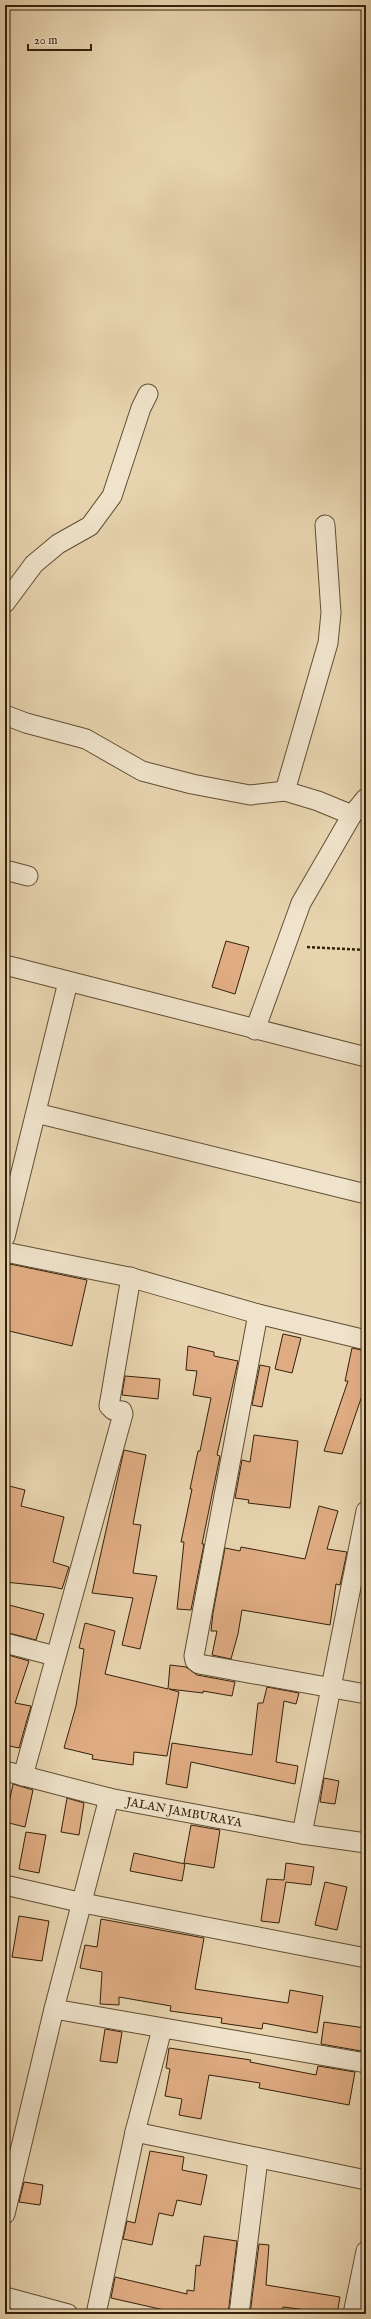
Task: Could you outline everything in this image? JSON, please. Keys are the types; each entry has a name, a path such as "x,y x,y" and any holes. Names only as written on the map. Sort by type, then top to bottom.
{"street":[{"path":"5,603 34,564 58,544 90,526 112,496 141,408 148,394"},
{"path":"284,791 328,643 331,613 324,525"},
{"path":"5,715 26,723 86,740 142,771 192,784 250,795 284,791 318,801 352,815"},
{"path":"255,1030 301,903 352,815 366,798"},
{"path":"5,870 28,876"},
{"path":"5,965 255,1030 366,1057"},
{"path":"5,1237 68,982"},
{"path":"36,1112 366,1194"},
{"path":"5,1252 131,1278 258,1314 366,1340"},
{"path":"14,1773 54,1656 123,1414 122,1411 113,1410 109,1406 131,1278"},
{"path":"258,1314 195,1648 195,1661 199,1664 366,1694"},
{"path":"302,1834 362,1549 366,1511"},
{"path":"5,1643 54,1656"},
{"name":"JALAN JAMBURAYA","path":"14,1773 109,1798 302,1834 366,1843"},
{"path":"5,2214 54,2009 83,1903 109,1798"},
{"path":"5,1885 83,1903 366,1958"},
{"path":"54,2009 366,2064"},
{"path":"96,2314 135,2132 162,2029"},
{"path":"135,2132 258,2159 366,2180"},
{"path":"239,2314 258,2159"},
{"path":"353,2314 366,2251"},
{"path":"5,2297 68,2314"}],"path":[{"path":"285,946 366,950"}],"building":[{"path":"226,941 249,947 235,994 212,987"},
{"path":"10,1264 87,1280 72,1346 5,1330 5,1286"},
{"path":"283,1334 301,1338 292,1373 275,1369"},
{"path":"188,1346 214,1352 214,1356 238,1361 217,1455 220,1456 202,1544 204,1544 191,1610 177,1609 184,1542 181,1542 192,1489 190,1489 211,1398 193,1395 197,1371 186,1370"},
{"path":"352,1348 366,1351 366,1384 342,1454 324,1451 348,1381 345,1381"},
{"path":"260,1365 270,1367 262,1407 252,1405"},
{"path":"125,1376 160,1379 158,1399 122,1395"},
{"path":"254,1435 298,1441 290,1508 248,1503 249,1500 235,1498 242,1460 250,1462"},
{"path":"124,1450 146,1455 133,1524 141,1525 133,1573 157,1576 140,1649 122,1645 133,1598 92,1593"},
{"path":"5,1485 25,1490 21,1506 64,1517 53,1562 69,1567 62,1589 5,1582"},
{"path":"319,1506 338,1511 327,1549 347,1552 340,1585 336,1584 330,1625 242,1610 238,1634 231,1659 212,1655 217,1631 211,1631 213,1613 225,1548 240,1551 241,1547 305,1559"},
{"path":"5,1604 44,1614 36,1640 5,1632"},
{"path":"85,1623 115,1631 105,1674 168,1689 170,1665 186,1667 197,1675 235,1682 232,1696 203,1691 203,1693 169,1689 179,1692 167,1756 134,1752 133,1765 92,1759 93,1755 64,1748 76,1706 84,1649 79,1648"},
{"path":"5,1654 29,1661 15,1703 31,1706 19,1748 5,1745"},
{"path":"267,1687 299,1693 296,1704 284,1701 276,1762 298,1766 295,1784 191,1762 187,1788 166,1784 172,1743 252,1755 258,1703 263,1703"},
{"path":"324,1778 339,1781 335,1804 320,1802"},
{"path":"13,1784 33,1790 25,1827 5,1822"},
{"path":"67,1798 84,1803 79,1835 61,1832"},
{"path":"191,1825 220,1830 214,1868 184,1863"},
{"path":"26,1832 46,1835 39,1873 19,1869"},
{"path":"134,1853 185,1864 182,1881 130,1871"},
{"path":"286,1863 314,1867 311,1885 286,1882 279,1923 261,1921 267,1879 284,1880"},
{"path":"325,1882 347,1887 337,1930 315,1925"},
{"path":"19,1916 49,1921 42,1961 12,1957"},
{"path":"101,1919 204,1938 195,1989 288,2003 290,1990 323,1996 317,2033 263,2023 262,2029 221,2023 222,2018 170,2011 171,2006 119,1997 119,2005 100,2004 102,1972 80,1968 85,1945 97,1947"},
{"path":"324,2022 365,2028 361,2051 321,2044"},
{"path":"105,2029 122,2032 117,2063 100,2061"},
{"path":"169,2048 251,2060 250,2062 316,2075 318,2066 355,2072 349,2105 259,2088 260,2083 209,2075 201,2119 179,2115 182,2099 165,2096 170,2069 166,2068"},
{"path":"150,2151 184,2157 182,2170 207,2175 201,2205 177,2200 173,2216 159,2213 152,2245 123,2239 127,2221 135,2223"},
{"path":"24,2182 43,2185 40,2205 19,2202"},
{"path":"204,2236 237,2241 228,2314 182,2314 111,2298 115,2277 187,2294 187,2290 194,2291 196,2265 200,2266"},
{"path":"259,2244 269,2245 266,2285 340,2297 337,2314 283,2307 282,2314 250,2314"}]}
